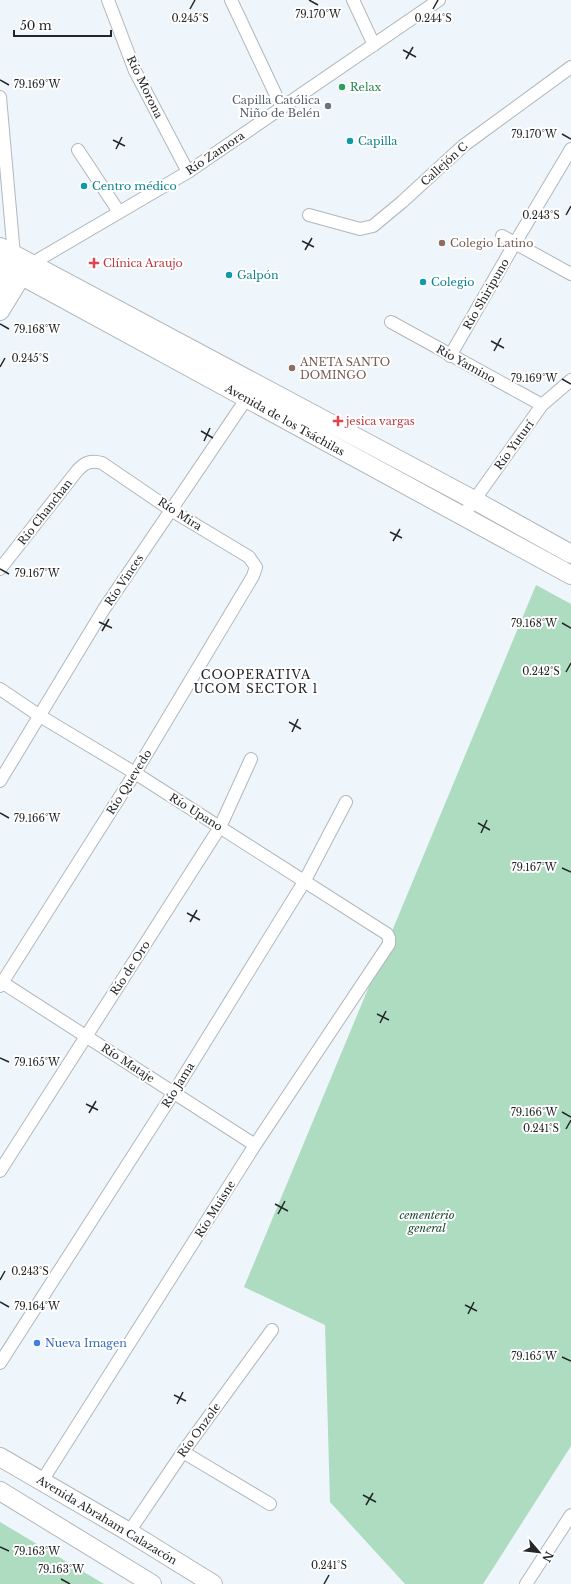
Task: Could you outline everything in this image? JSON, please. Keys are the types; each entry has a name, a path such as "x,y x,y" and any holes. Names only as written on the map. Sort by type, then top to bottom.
{"main road":[{"name":"Río Zamora","path":"0,285 13,262"},
{"name":"Río Zamora","path":"0,311 13,262"},
{"name":"Avenida de los Tsáchilas","path":"13,262 251,392 463,516 571,575"},
{"name":"Avenida de los Tsáchilas","path":"251,392 474,500 571,554"},
{"name":"Avenida Abraham Calazacón","path":"0,1457 129,1532 213,1584"},
{"path":"0,1491 152,1584"}],"street":[{"name":"Río Morona","path":"108,0 135,71 188,172"},
{"path":"231,0 282,108"},
{"path":"353,0 374,45"},
{"name":"Río Zamora","path":"13,262 119,212 188,172 439,0"},
{"name":"Callejón C","path":"309,215 360,230 373,226 402,202 463,146 571,67"},
{"path":"0,97 13,262"},
{"path":"78,150 119,212"},
{"name":"Río Shiripuno","path":"450,356 514,244 570,152"},
{"path":"502,236 514,244 571,274"},
{"name":"Río Yamino","path":"391,322 450,356 542,405"},
{"name":"Río Yuturí","path":"463,516 542,405 571,380"},
{"name":"Río Vinces","path":"0,782 5,761 40,716 104,609 251,392"},
{"name":"Río Mira","path":"93,460 112,469 171,510 249,557 256,567 253,576"},
{"name":"Río Chanchan","path":"0,569 82,465 93,460"},
{"name":"Río Quevedo","path":"1,983 135,773 253,576"},
{"name":"Río Upano","path":"0,689 40,716 135,773 220,827 387,934 389,938"},
{"name":"Río de Oro","path":"0,1171 220,827 251,759"},
{"name":"Río Jama","path":"0,1363 174,1092 304,882 346,802"},
{"name":"Río Muisne","path":"42,1481 255,1145 388,944 389,938"},
{"name":"Río Mataje","path":"1,983 255,1145"},
{"name":"Río Onzole","path":"129,1532 183,1452 272,1330"},
{"path":"183,1452 270,1504"},
{"path":"526,1584 571,1515"}],"green space":[{"name":"cementerio general","path":"536,585 571,604 571,1446 483,1584 405,1584 330,1502 325,1325 244,1287"},
{"path":"0,1522 104,1584 0,1584"}],"place":[{"name":"Relax","path":"342,87"},
{"name":"Capilla Católica Niño de Belén","path":"328,106"},
{"name":"Capilla","path":"350,141"},
{"name":"Centro médico","path":"84,186"},
{"name":"Colegio Latino","path":"442,243"},
{"name":"Clínica Araujo","path":"94,263"},
{"name":"Galpón","path":"229,275"},
{"name":"Colegio","path":"423,282"},
{"name":"ANETA SANTO DOMINGO","path":"292,368"},
{"name":"jesica vargas","path":"338,421"},
{"name":"Nueva Imagen","path":"37,1343"}],"district":[{"name":"COOPERATIVA UCOM SECTOR 1","path":"256,682"}]}
